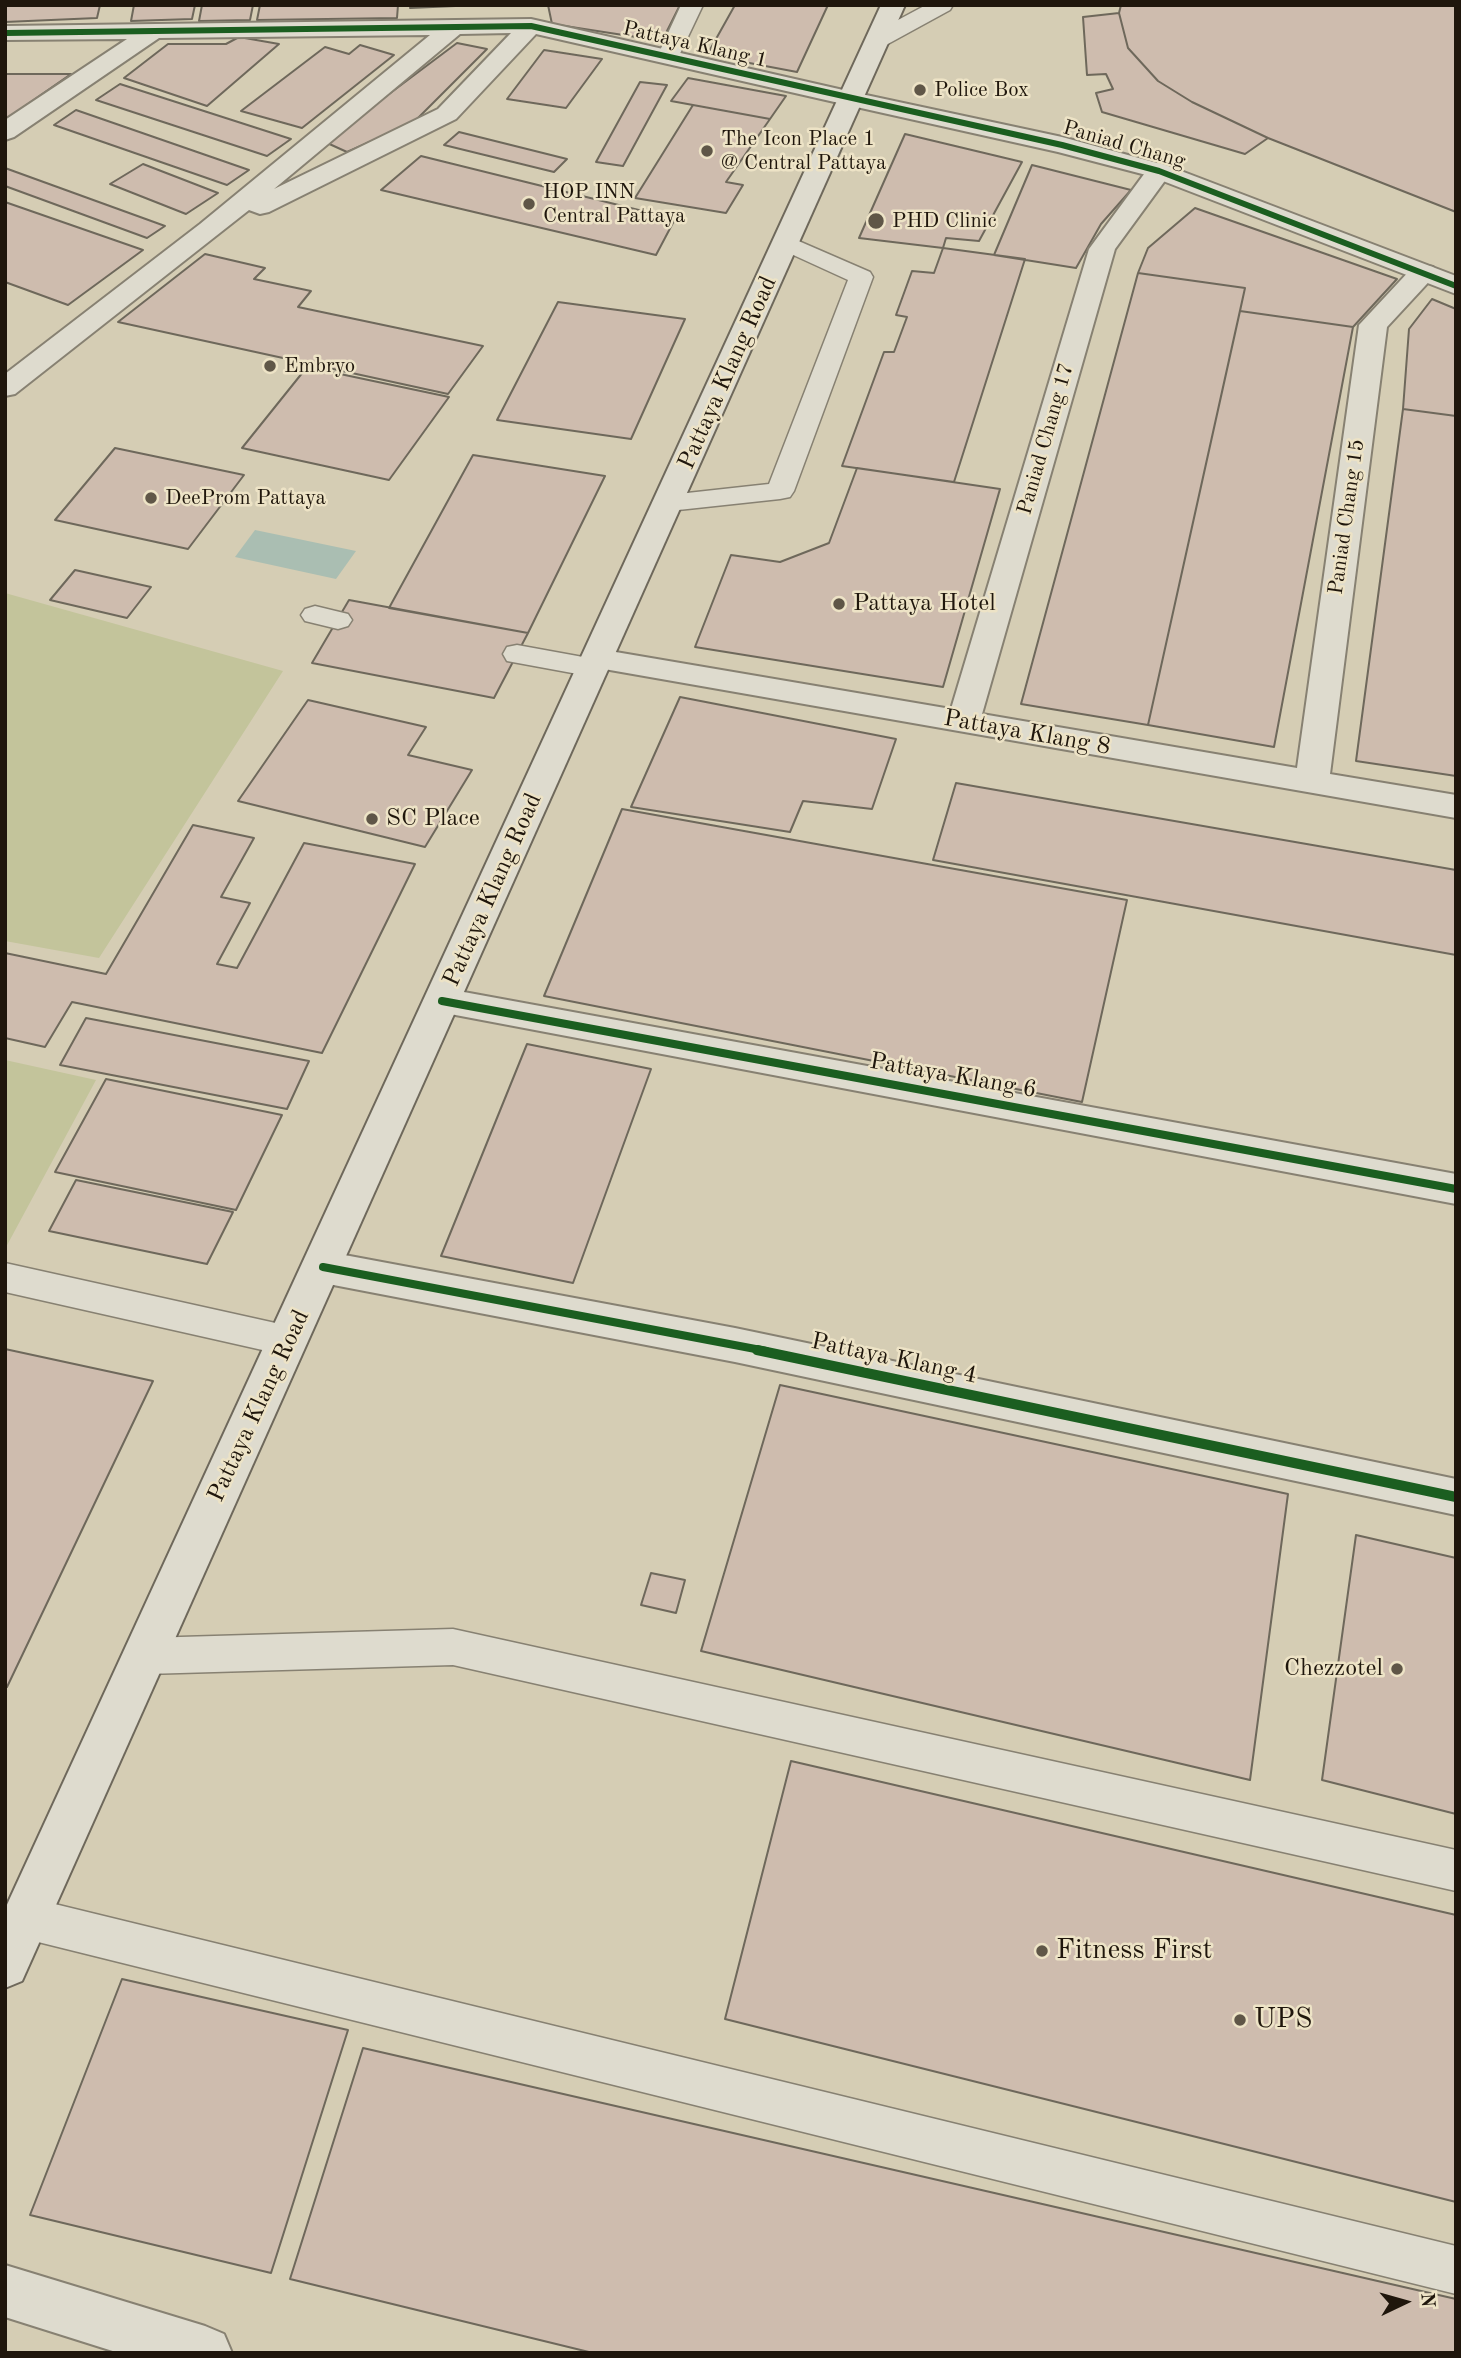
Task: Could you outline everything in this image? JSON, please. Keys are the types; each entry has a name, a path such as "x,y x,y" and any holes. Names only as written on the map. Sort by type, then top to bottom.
{"street":[{"path":"111,32 117,5"},
{"name":"Pattaya Klang Road","path":"5,1964 893,5"},
{"path":"209,230 447,114 529,15"},
{"name":"Pattaya Klang 1","path":"5,33 455,26 529,15 668,57 852,99"},
{"path":"5,388 209,230 455,26"},
{"path":"5,132 154,31"},
{"name":"Paniad Chang","path":"852,99 1062,145 1159,171 1456,285"},
{"name":"Paniad Chang 17","path":"963,722 1102,249 1159,171"},
{"name":"Paniad Chang 15","path":"1312,782 1373,324 1423,273"},
{"name":"Pattaya Klang 8","path":"596,664 963,722 1456,807"},
{"name":"Pattaya Klang 6","path":"442,1001 1456,1189"},
{"name":"Pattaya Klang 4","path":"323,1267 735,1345 1456,1497"},
{"path":"5,2291 205,2353"}],"lane":[{"path":"668,57 692,5"},
{"path":"878,40 942,5"},
{"path":"668,503 780,491 861,276 787,243"},
{"path":"517,653 596,664"},
{"path":"5,1277 289,1341"},
{"path":"146,1656 453,1647 1456,1871"},
{"path":"26,1918 1456,2270"}],"green space":[{"path":"5,593 283,671 99,958 5,941"},
{"path":"5,1060 96,1080 5,1249"}],"shaded area":[{"path":"255,530 356,551 336,579 235,557"}],"building":[{"path":"5,5 100,5 97,18 5,22"},
{"path":"134,5 195,5 192,19 131,21"},
{"path":"202,5 253,5 250,20 199,21"},
{"path":"260,5 398,5 397,18 257,20"},
{"path":"411,5 478,5 410,8"},
{"path":"548,5 680,5 662,41 552,24"},
{"path":"735,5 828,5 797,72 707,55"},
{"path":"1121,5 1456,5 1456,212 1268,138 1192,102 1158,81 1128,48 1119,13"},
{"path":"1119,13 1128,48 1158,81 1192,102 1268,138 1245,154 1102,112 1096,93 1113,89 1106,74 1087,75 1083,17"},
{"path":"239,37 279,44 207,106 124,78 168,44 226,44"},
{"path":"457,43 487,49 413,123 347,152 325,142"},
{"path":"360,45 394,55 302,128 241,111 325,47 349,54"},
{"path":"544,50 602,59 566,108 507,99"},
{"path":"5,74 71,74 5,120"},
{"path":"688,78 786,96 770,119 671,101"},
{"path":"640,82 667,85 623,166 596,162"},
{"path":"120,84 291,139 267,156 96,100"},
{"name":"The Icon Place 1 @ Central Pattaya","path":"693,105 770,119 726,182 743,185 726,213 635,198"},
{"path":"76,110 249,170 227,185 54,125"},
{"path":"459,132 567,159 554,172 444,145"},
{"path":"905,134 1022,162 979,241 946,238 943,248 859,238"},
{"name":"HOP INN Central Pattaya","path":"421,156 675,219 656,255 381,190"},
{"path":"143,164 218,193 186,214 110,184"},
{"path":"1032,165 1131,190 1101,224 1076,268 994,255"},
{"path":"5,168 165,226 147,238 5,186"},
{"path":"5,202 143,250 68,305 5,282"},
{"path":"1195,208 1397,279 1353,327 1240,311 1245,288 1138,273 1148,248"},
{"path":"943,248 1025,259 954,482 842,466 884,352 894,352 907,317 896,315 912,271 934,273"},
{"path":"205,254 265,268 254,279 311,291 298,307 483,346 448,394 118,322"},
{"path":"1138,273 1245,288 1148,725 1021,704"},
{"path":"1432,299 1456,309 1456,416 1403,409 1409,329"},
{"path":"558,302 685,319 631,439 497,420"},
{"path":"1240,311 1353,327 1274,747 1148,725"},
{"path":"307,367 449,397 389,480 242,448"},
{"path":"1403,409 1456,416 1456,776 1356,761"},
{"name":"DeeProm Pattaya","path":"115,448 244,475 188,549 55,520"},
{"path":"473,455 605,476 528,633 389,608"},
{"name":"Pattaya Hotel","path":"857,468 1000,489 943,687 695,647 731,555 780,562 829,543"},
{"path":"75,570 151,587 127,618 50,600"},
{"path":"349,600 528,633 494,698 312,663"},
{"path":"680,697 896,739 872,809 803,801 790,832 631,807"},
{"path":"308,700 426,727 408,755 472,770 425,847 238,801"},
{"path":"956,783 1456,870 1456,955 933,860"},
{"path":"622,809 1127,900 1082,1102 544,996"},
{"path":"193,825 254,838 221,897 250,903 217,964 237,968 304,843 415,864 322,1053 72,1002 45,1047 5,1038 5,953 106,974"},
{"path":"86,1018 309,1061 287,1109 60,1065"},
{"path":"527,1044 651,1069 573,1283 441,1256"},
{"path":"106,1079 282,1115 236,1210 55,1172"},
{"path":"76,1180 233,1212 207,1264 49,1231"},
{"path":"5,1349 153,1381 7,1687 5,1686"},
{"path":"780,1385 1288,1494 1250,1780 701,1651"},
{"name":"Chezzotel","path":"1356,1535 1456,1558 1456,1814 1322,1780"},
{"path":"651,1573 685,1580 676,1613 641,1605"},
{"path":"791,1761 1456,1915 1456,2202 725,2019"},
{"path":"122,1979 348,2030 271,2273 30,2215"},
{"path":"363,2048 1456,2299 1456,2353 593,2353 290,2279"}],"cycle path":[{"path":"5,33 531,26 1062,145 1159,171 1456,286"},
{"path":"442,1001 1456,1189"},
{"path":"323,1267 735,1345 1456,1497"}],"place":[{"name":"Police Box","path":"920,90"},
{"name":"The Icon Place 1 @ Central Pattaya","path":"707,151"},
{"name":"HOP INN Central Pattaya","path":"529,204"},
{"name":"PHD Clinic","path":"876,221"},
{"name":"Embryo","path":"270,366"},
{"name":"DeeProm Pattaya","path":"151,498"},
{"name":"Pattaya Hotel","path":"839,604"},
{"name":"SC Place","path":"372,819"},
{"name":"Chezzotel","path":"1397,1669"},
{"name":"Fitness First","path":"1042,1951"},
{"name":"UPS","path":"1240,2020"}]}
